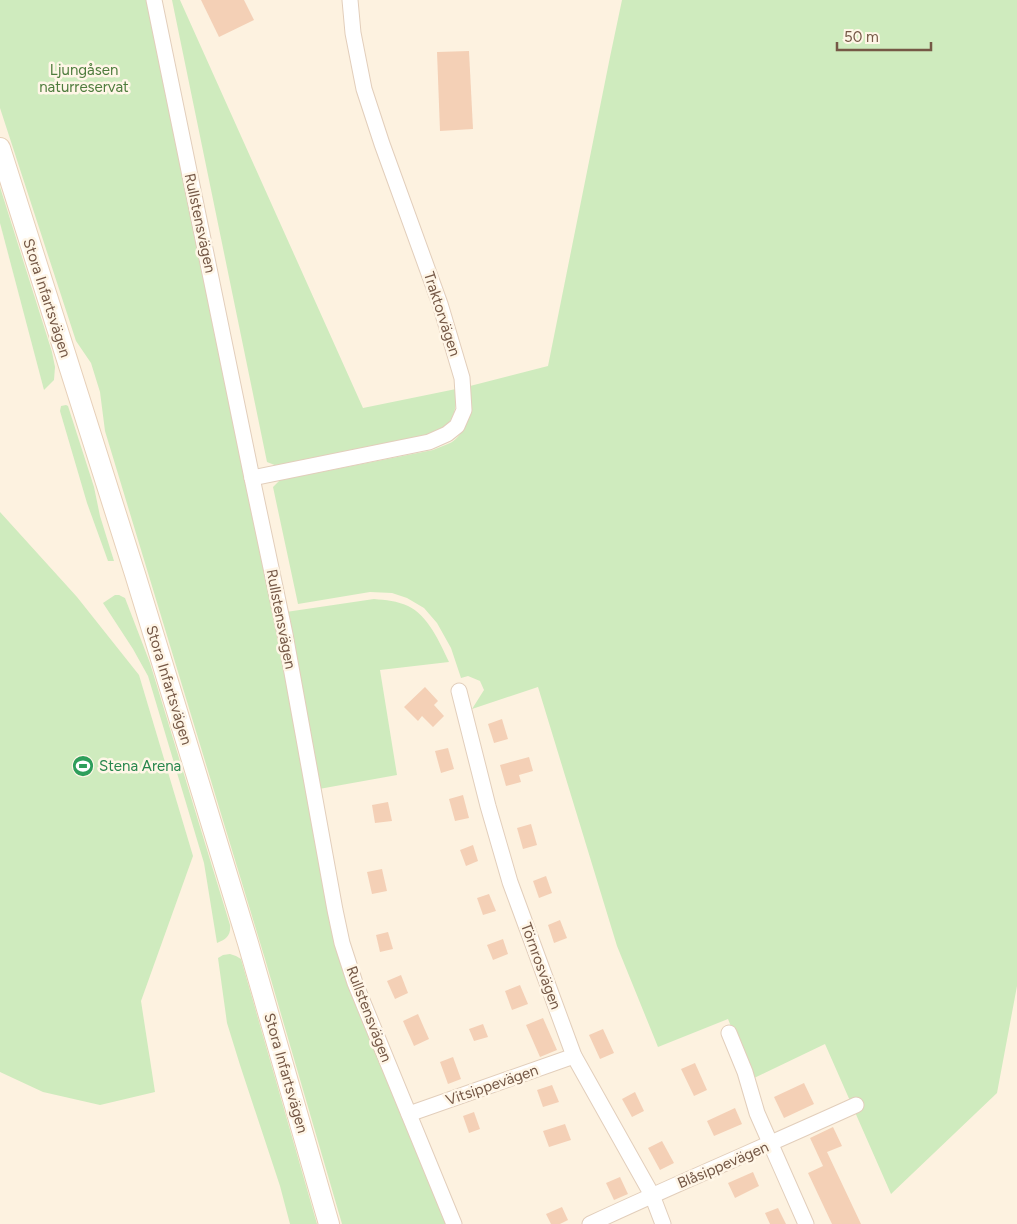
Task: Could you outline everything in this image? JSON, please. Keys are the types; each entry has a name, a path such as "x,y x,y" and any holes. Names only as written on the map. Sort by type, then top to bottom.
{"main road":[{"name":"Stora Infartsvägen","path":"0,148 135,574 242,924 329,1224"}],"street":[{"name":"Rullstensvägen","path":"154,0 285,634 342,943 355,983 454,1224"},
{"name":"Traktorvägen","path":"252,478 429,442 447,434 457,426 464,410 462,378 440,304 364,90 353,33 350,0"},
{"name":"Törnrosvägen","path":"459,691 488,806 510,882 574,1056 652,1195 663,1224"},
{"path":"729,1033 745,1072 757,1113 806,1224"},
{"name":"Vitsippevägen","path":"409,1114 574,1056"},
{"name":"Blåsippevägen","path":"590,1224 856,1105"}],"green space":[{"name":"Ljungåsen naturreservat","path":"0,0 148,0 348,979 395,1101 446,1224 342,1224 265,959 105,431 100,392 91,363 76,341 0,108"},
{"path":"172,0 180,0 363,408 456,389 454,413 442,429 426,437 277,466 267,462"},
{"path":"622,0 1017,0 1017,986 997,1093 891,1194 825,1044 752,1079 728,1019 658,1047 617,946 538,687 472,709 484,690 480,681 468,676 461,678 451,648 437,623 424,608 407,598 392,593 370,592 298,604 273,487 280,480 433,450 448,444 459,436 466,423 470,409 470,386 548,366"},
{"path":"0,187 52,352 55,367 54,380 44,390 0,223"},
{"path":"61,406 68,406 94,487 100,516 114,561 108,561 87,503 60,411"},
{"name":"Stena Arena","path":"0,512 77,597 139,675 193,856 141,1001 155,1092 100,1105 43,1092 0,1072"},
{"path":"115,595 125,598 150,663 230,925 228,936 217,943 204,863 148,676 103,603"},
{"path":"374,599 400,603 415,610 433,630 449,662 380,670 397,775 319,789 286,612"},
{"path":"230,954 241,959 317,1224 290,1224 280,1186 227,1023 218,958"}],"building":[{"path":"201,0 244,0 254,20 219,37"},
{"path":"469,51 473,129 440,131 437,52"},
{"path":"425,687 438,701 434,705 444,716 433,727 422,716 418,721 404,707"},
{"path":"502,719 508,739 494,743 488,724"},
{"path":"448,748 454,769 441,773 435,751"},
{"path":"529,757 533,771 519,775 521,782 506,786 500,765"},
{"path":"463,795 469,818 455,821 449,799"},
{"path":"388,802 392,821 375,823 372,805"},
{"path":"531,824 537,845 523,849 517,828"},
{"path":"473,845 478,861 466,866 460,850"},
{"path":"382,869 387,891 372,894 367,872"},
{"path":"546,876 552,893 539,898 533,881"},
{"path":"489,894 496,911 483,915 477,898"},
{"path":"560,920 567,938 554,943 548,925"},
{"path":"388,932 393,949 380,952 376,935"},
{"path":"503,939 508,954 493,960 487,945"},
{"path":"401,975 408,993 395,999 387,981"},
{"path":"520,985 528,1004 512,1010 505,991"},
{"path":"418,1014 429,1039 414,1046 403,1021"},
{"path":"543,1018 557,1050 540,1057 526,1025"},
{"path":"483,1024 488,1037 474,1041 469,1029"},
{"path":"603,1029 614,1053 600,1059 589,1035"},
{"path":"453,1057 461,1079 448,1084 440,1062"},
{"path":"695,1063 707,1090 694,1096 681,1069"},
{"path":"804,1083 814,1104 784,1118 774,1097"},
{"path":"552,1085 559,1102 543,1107 537,1090"},
{"path":"635,1092 644,1111 632,1117 622,1099"},
{"path":"735,1108 742,1124 714,1136 707,1121"},
{"path":"474,1112 480,1129 469,1133 463,1116"},
{"path":"565,1124 571,1140 549,1147 543,1131"},
{"path":"833,1127 842,1146 827,1152 861,1224 832,1224 808,1173 823,1166 810,1138"},
{"path":"662,1141 674,1163 660,1170 648,1148"},
{"path":"753,1172 759,1186 735,1198 728,1183"},
{"path":"620,1177 628,1194 614,1200 606,1183"},
{"path":"562,1207 568,1220 560,1224 551,1224 546,1214"},
{"path":"778,1208 786,1224 770,1224 765,1213"}],"place":[{"name":"Stena Arena","path":"83,766"}]}
